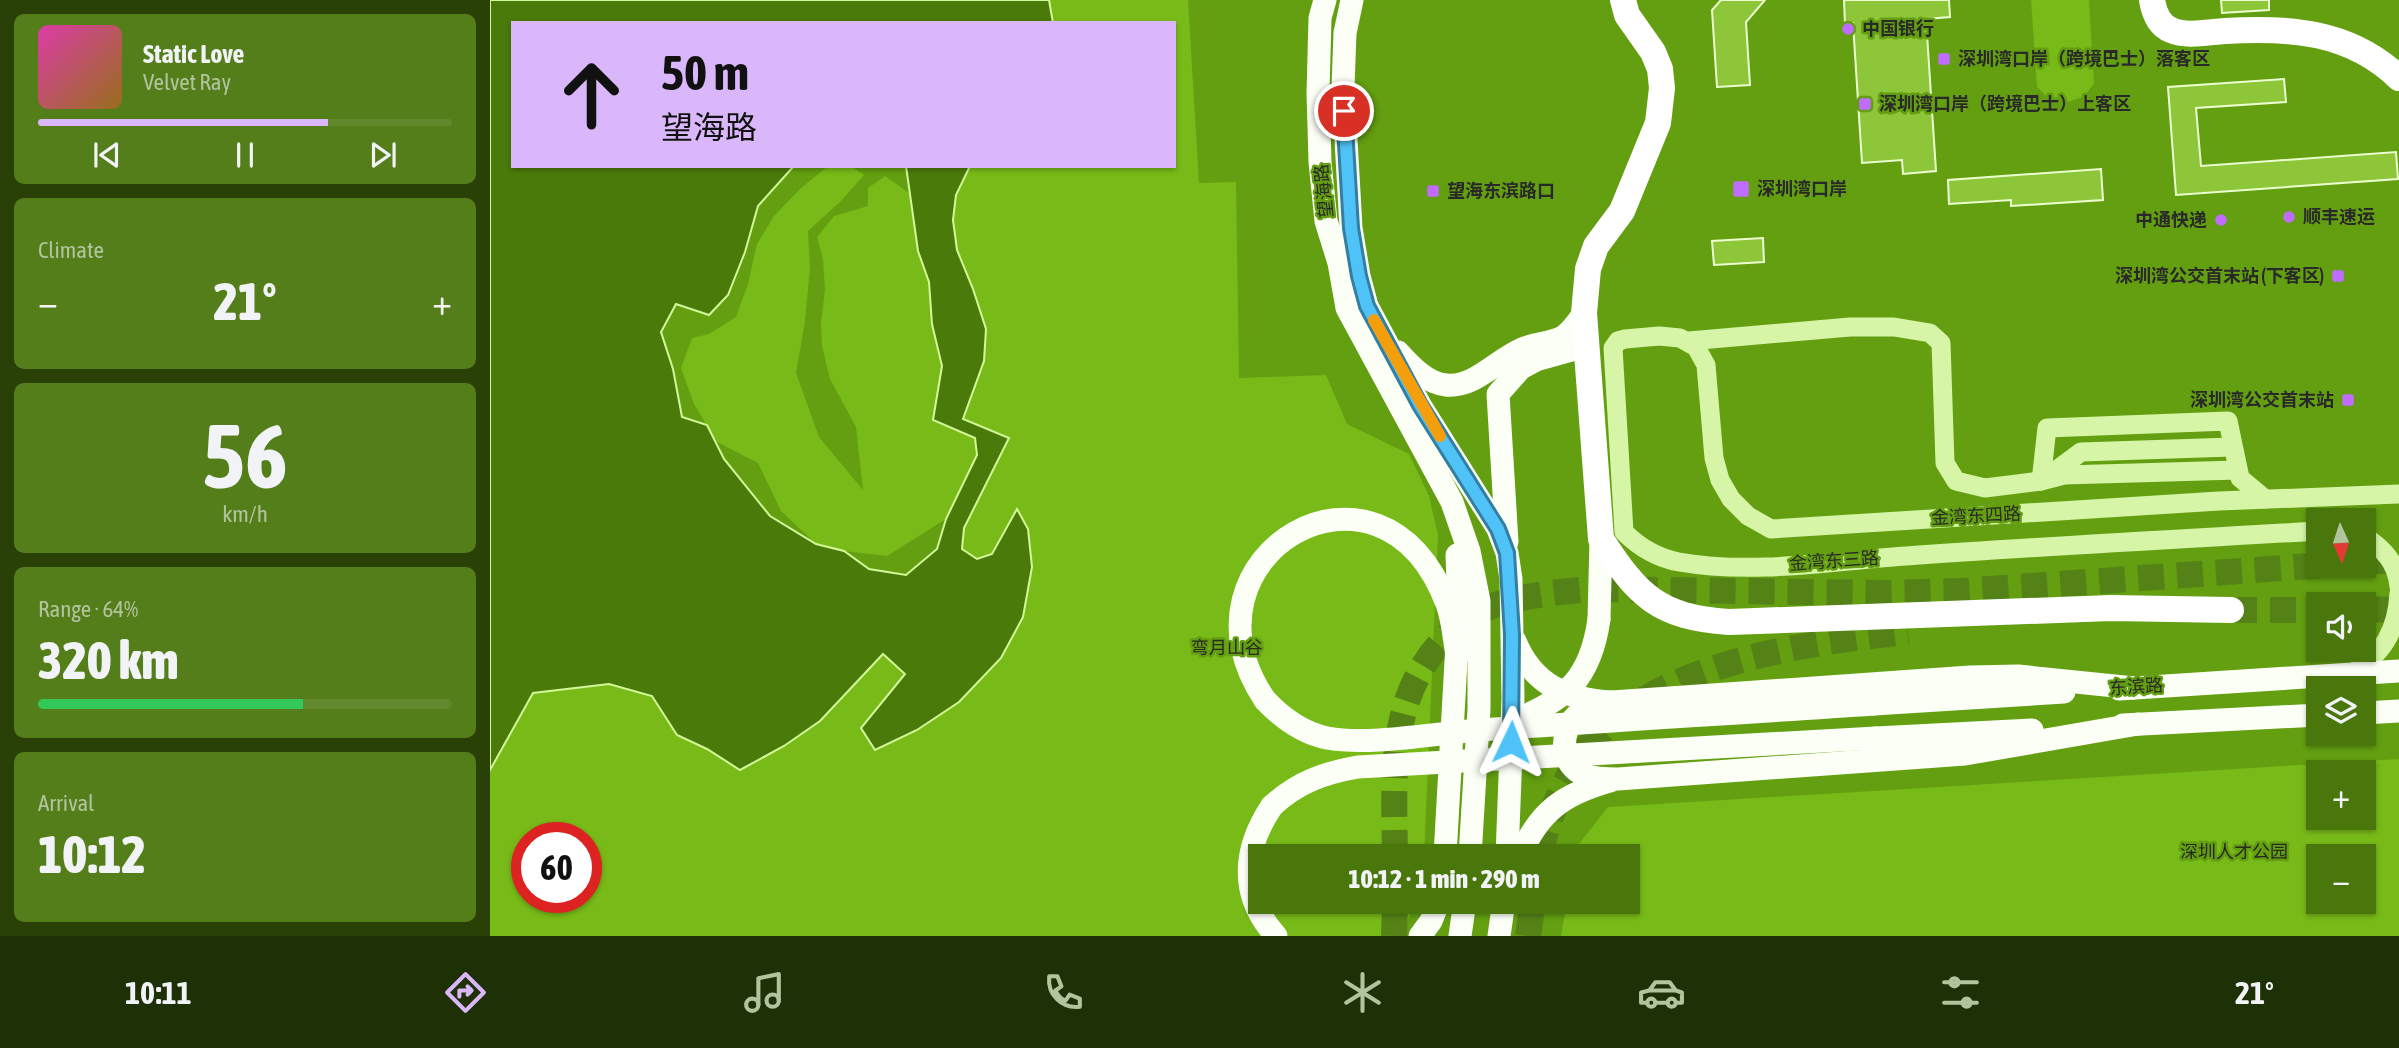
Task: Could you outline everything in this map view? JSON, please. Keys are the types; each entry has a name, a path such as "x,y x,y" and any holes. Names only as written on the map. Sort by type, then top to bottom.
{"highway":[{"path":"1623,0 1627,15 1653,52 1660,69 1661,105 1657,123 1622,211 1596,246 1588,269 1584,313 1601,539 1642,594 1675,613 1702,620 1771,621 2111,608 2231,610 1908,632"},
{"path":"2152,0 2156,15 2170,30 2187,33 2263,29 2309,32 2354,46 2399,78"}],"main road":[{"name":"望海路","path":"1325,0 1321,18 1318,81 1320,162 1325,221 1339,263 1347,307 1452,502 1469,551 1479,601 1479,709 1471,844"},
{"name":"望海路","path":"1352,0 1345,33 1343,87 1351,228 1367,306 1420,405 1498,529 1507,553 1513,699 1507,844"},
{"path":"1381,335 1411,366 1431,381 1457,385 1474,380 1495,363 1524,348 1564,336 1575,327 1584,313"},
{"path":"1507,553 1498,394 1521,368 1586,345"},
{"path":"1552,355 1578,363 1589,373"},
{"path":"1446,844 1459,581 1452,502"},
{"path":"1457,656 1447,604 1419,554 1394,531 1374,523 1331,520 1305,527 1284,538 1267,553 1254,571 1246,589 1240,636 1251,680 1279,715 1299,728 1325,738 1353,741 1478,730 1517,720 1558,699 1589,662 1599,618 1601,539"},
{"path":"1512,635 1529,667 1552,687 1581,698 1612,702"},
{"name":"东滨路","path":"1478,730 2399,671"},
{"path":"2134,688 2018,676 1612,702 1588,708 1577,715 1565,737 1564,748 1568,760 1584,775 1618,779 1965,754 2138,724"},
{"path":"2376,712 2399,711"},
{"name":"东滨路","path":"1276,936 1257,909 1250,888 1248,865 1251,845 1259,825 1272,806 1288,791 1309,779 1333,771 1358,767 2306,716"},
{"path":"1525,844 1542,817 1560,802 1587,788 1618,779"},
{"path":"1420,936 1434,914"},
{"path":"1442,914 1443,936"},
{"path":"1460,936 1463,914"},
{"path":"1499,936 1502,914"}],"street":[{"path":"1689,341 1850,327 1894,327 1930,332 1941,343 1945,463 1956,481 1985,488 2041,481 2064,475 2238,470"},
{"name":"金湾东三路","path":"1689,341 1671,336 1625,338 1618,341 1613,348 1624,533 1651,553 1676,562 1756,567 1907,555 2306,532"},
{"name":"金湾东四路","path":"1689,341 1703,356 1706,365 1714,458 1720,480 1731,499 1748,516 1771,529 2265,499 2399,494"},
{"path":"2041,481 2047,428 2228,421 2240,478 2265,499"},
{"path":"2041,481 2081,452 2232,447"},
{"path":"2376,543 2390,559 2398,575 2399,587"},
{"path":"2351,674 2370,662 2382,648 2393,625 2399,593"}],"green space":[{"name":"弯月山谷","path":"1049,0 1188,0 1199,183 1236,182 1239,378 1326,375 1347,424 1409,454 1429,496 1438,535 1425,844 1248,844 1248,914 1410,914 1401,936 490,936 490,770 533,693 609,684 652,696 677,735 707,749 820,721 883,653 905,674 862,728 876,750 917,730 959,702 1001,658 1023,617 1032,567 1028,529 1016,510 992,554 977,559 962,549 964,528 1009,438 963,419 984,361 973,289 957,250 953,220 956,195 969,168 1176,168 1176,21 1053,21"},
{"path":"2031,0 2089,0 2094,83 2085,96 2068,102 2049,99 2037,87"},
{"path":"826,168 854,168 864,175 841,201 808,231 810,268 796,373 819,437 863,490 856,427 830,379 822,346 821,323 825,290 823,259 817,237 834,216 868,206 868,188 885,176 909,193 918,251 929,282 932,324 942,366 933,420 975,438 977,455 946,519 887,556 844,551 816,544 781,511 758,463 717,442 694,404 681,368 692,338 709,334 736,317 748,284 757,244 774,216"},
{"name":"深圳人才公园","path":"2399,759 2399,936 1561,936 1565,914 1640,914 1640,844 1579,844 1608,807 2306,765 2306,830 2376,830 2376,760"}],"shaded area":[{"path":"490,0 1049,0 1053,21 511,21 511,168 792,168 758,206 745,252 728,295 709,315 676,304 661,332 673,369 682,417 707,425 724,459 770,516 816,544 844,551 869,569 906,575 937,549 946,519 977,455 975,438 933,420 942,366 932,324 929,282 918,251 906,168 969,168 956,195 953,220 957,250 986,329 984,361 963,419 1009,438 964,528 962,549 977,559 992,554 1017,509 1028,529 1032,567 1023,617 1001,658 959,702 917,730 875,750 861,728 905,674 883,654 820,721 784,746 740,770 707,749 677,735 652,696 609,684 533,693 490,770"}],"building":[{"path":"1721,0 1765,0 1746,22 1750,85 1717,87 1712,10"},
{"path":"1844,0 1949,0 1950,17 1926,19 1936,171 1903,174 1902,160 1862,163 1853,23 1845,24"},
{"path":"2221,0 2269,0 2269,10 2222,13"},
{"path":"2284,79 2286,102 2196,108 2201,166 2396,152 2398,179 2176,195 2168,87"},
{"path":"2101,169 2103,200 2011,206 2011,200 1949,204 1948,180"},
{"path":"1763,238 1764,262 1714,265 1712,241"}],"tunnel":[{"path":"2376,561 2399,560"},
{"path":"1395,844 1394,797 1398,738 1404,710 1414,684 1428,658 1448,635 1468,618 1504,602 1591,589 1888,593 1961,591 2306,566"},
{"path":"2376,609 2399,610"},
{"path":"2231,610 2306,610"},
{"path":"1543,844 1558,798 1589,745 1618,717 1653,694 1693,676 1781,651 1826,642 1908,632"},
{"path":"1394,936 1395,914"},
{"path":"1528,936 1531,914"}],"slow traffic":[{"path":"1374,320 1440,436"}],"place":[{"name":"中国银行","path":"1848,29"},
{"name":"深圳湾口岸（跨境巴士）落客区","path":"1944,59"},
{"name":"深圳湾口岸（跨境巴士）上客区","path":"1865,104"},
{"name":"深圳湾口岸","path":"1741,189"},
{"name":"望海东滨路口","path":"1433,191"},
{"name":"顺丰速运","path":"2289,217"},
{"name":"中通快递","path":"2221,220"},
{"name":"深圳湾公交首末站 (下客区)","path":"2338,276"},
{"name":"深圳湾公交首末站","path":"2348,400"}],"route":[{"path":"1344,111 1351,228 1367,306 1420,405 1498,529 1507,553 1511,579 1511,742"}]}
